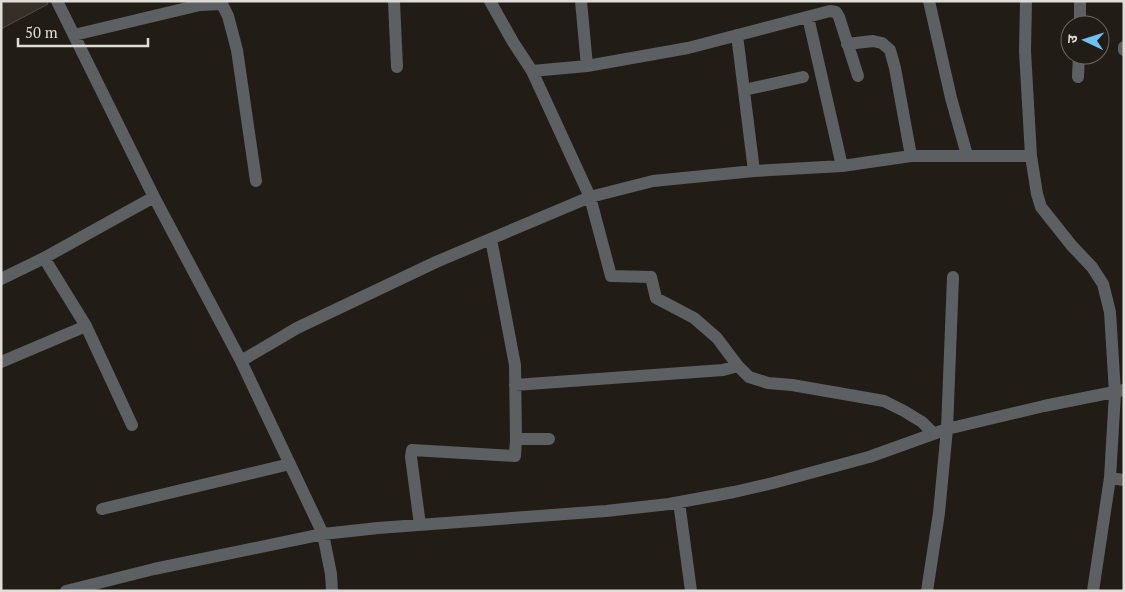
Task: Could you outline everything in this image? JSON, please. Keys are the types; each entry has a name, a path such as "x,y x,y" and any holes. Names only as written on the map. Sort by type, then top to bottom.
{"street":[{"path":"56,1 154,197 241,361 323,534 331,574 332,591"},
{"path":"490,1 532,71 590,197 611,276 651,277 656,298 694,318 716,338 749,377 768,383 792,385 884,401 916,418 934,434"},
{"path":"581,1 587,66"},
{"path":"929,1 950,98 967,155"},
{"path":"1026,1 1025,51 1031,156 1037,194 1041,207 1072,246 1092,267 1103,284 1110,312 1119,391 1110,478 1093,591"},
{"path":"1080,1 1080,15"},
{"path":"397,2 397,66"},
{"path":"74,35 200,5 222,4 228,16 237,50 256,181"},
{"path":"532,71 587,66 688,48 830,11 836,12 839,17 858,76"},
{"path":"808,17 842,166"},
{"path":"737,35 754,170"},
{"path":"848,44 873,41 882,43 890,50 911,156"},
{"path":"1078,77 1079,65"},
{"path":"744,90 803,77"},
{"path":"241,361 297,328 436,262 590,197 653,181 754,170 842,166 911,156 1031,156"},
{"path":"1,279 44,258 154,197"},
{"path":"420,525 411,457 412,450 515,456 515,365 491,239"},
{"path":"44,258 86,326 132,424"},
{"path":"927,591 939,513 947,429 953,278"},
{"path":"1,362 86,326"},
{"path":"515,385 723,370 738,366"},
{"path":"66,591 154,569 323,534 596,512 679,502 766,485 820,471 869,457 947,429 1044,406 1119,391"},
{"path":"516,439 549,439"},
{"path":"102,509 290,464"},
{"path":"1110,478 1124,480"},
{"path":"679,502 691,591"}],"building":[{"path":"1,1 47,1 48,4 1,29"}]}
